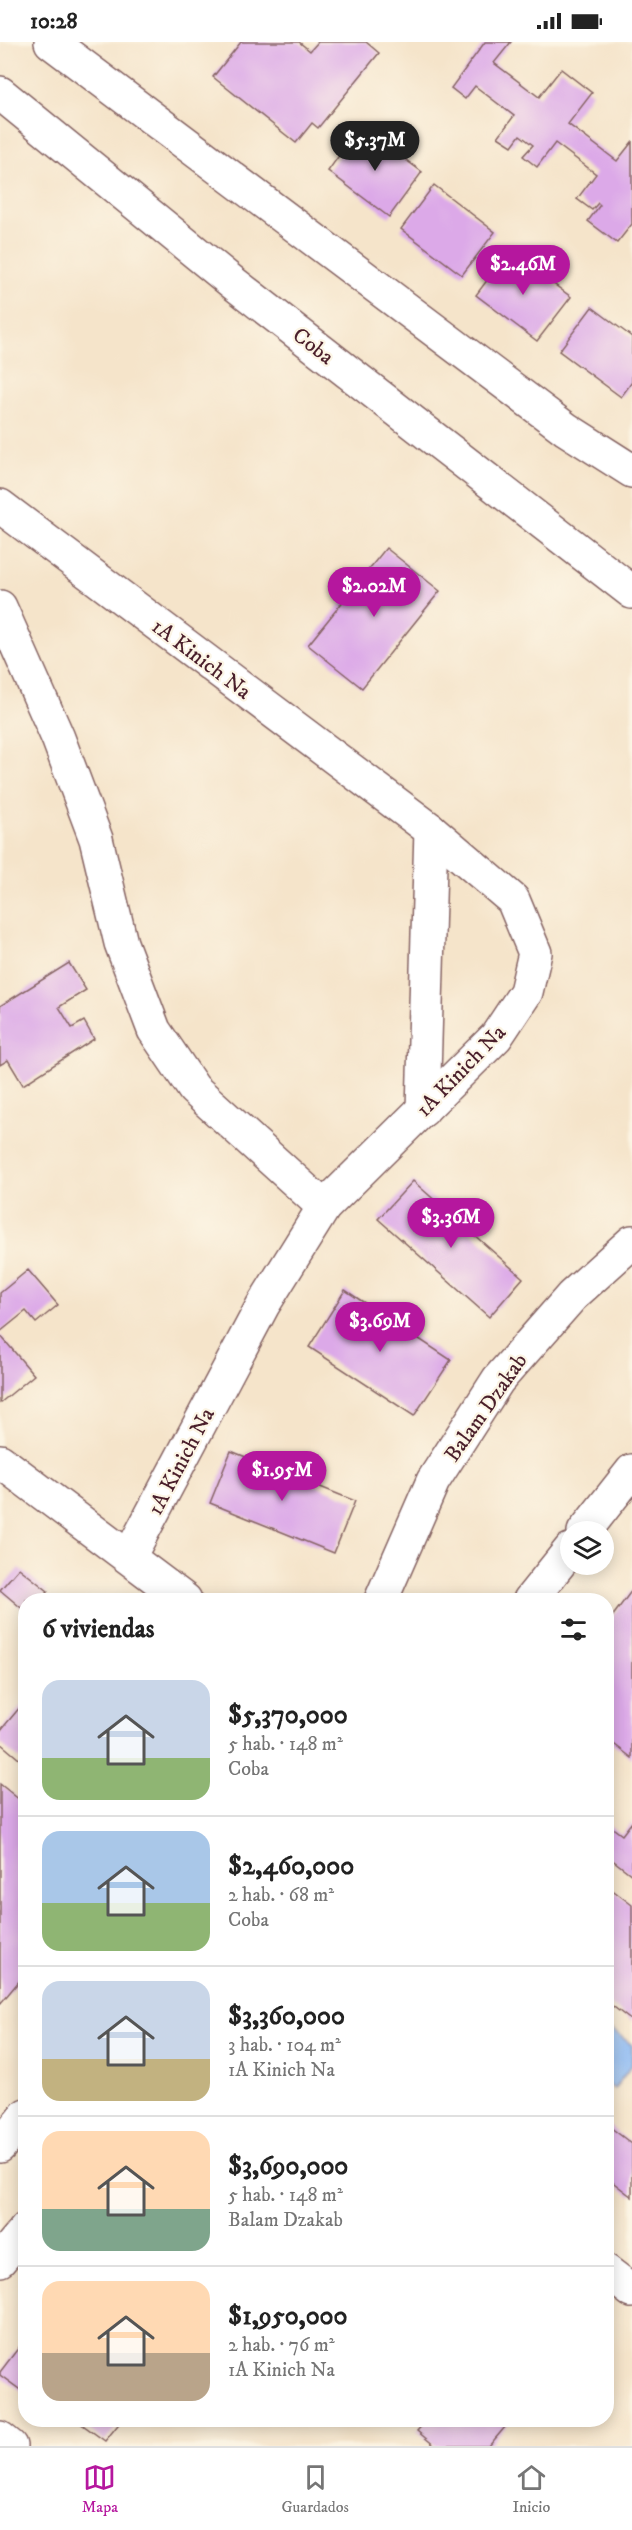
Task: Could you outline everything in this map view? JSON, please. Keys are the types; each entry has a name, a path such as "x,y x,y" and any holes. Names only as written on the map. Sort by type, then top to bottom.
{"street":[{"path":"51,42 566,429 632,471"},
{"name":"Coba","path":"0,93 232,282 627,580"},
{"name":"1A Kinich Na","path":"0,506 431,830 513,900 535,953 526,992 496,1037 324,1207 263,1305 129,1557"},
{"path":"0,607 58,738 96,839 121,943 154,1030 194,1089 324,1207"},
{"path":"423,1110 431,830"},
{"name":"Balam Dzakab","path":"384,1593 433,1481 498,1380 572,1296 632,1242"},
{"path":"0,1461 176,1593"},
{"path":"593,1521 632,1472"},
{"path":"536,1593 560,1562"},
{"path":"0,2146 18,2125"},
{"path":"0,2260 18,2239"},
{"path":"614,2277 632,2291"},
{"path":"0,2438 10,2446"}],"water":[{"path":"614,2031 632,2045 632,2065 614,2089"}],"building":[{"path":"241,42 299,42 310,51 318,42 366,42 379,53 318,128 312,123 296,143 213,77"},
{"path":"485,42 511,42 494,63 539,97 561,69 592,93 568,124 617,161 632,142 632,224 617,243 588,221 600,205 598,203 592,210 577,199 596,174 555,143 537,167 523,156 533,145 520,135 512,146 498,137 514,116 475,86 465,99 451,88"},
{"path":"360,126 422,172 389,217 328,171"},
{"path":"434,185 495,232 462,275 401,229"},
{"path":"509,251 571,297 537,341 476,295"},
{"path":"592,307 632,337 632,382 621,397 559,351"},
{"path":"386,548 440,591 362,688 308,645"},
{"path":"69,963 86,990 59,1007 72,1028 84,1021 94,1039 23,1085 8,1060 0,1065 0,1006"},
{"path":"413,1181 523,1278 489,1317 378,1219"},
{"path":"28,1270 58,1305 36,1323 26,1311 0,1332 0,1293"},
{"path":"345,1290 451,1360 414,1416 309,1347"},
{"path":"0,1335 34,1375 0,1403"},
{"path":"231,1451 355,1501 334,1553 210,1503"},
{"path":"19,1568 48,1591 46,1593 18,1593 18,1605 0,1590"},
{"path":"632,1590 632,1758 614,1744 614,1614"},
{"path":"18,1710 18,1758 0,1743 0,1731"},
{"path":"0,1784 18,1799 18,1983 0,2004"},
{"path":"632,1822 632,1875 614,1861 614,1829 622,1835"},
{"path":"614,1891 632,1905 632,2021 614,2007"},
{"path":"614,2130 632,2144 632,2197 614,2183"},
{"path":"18,2348 18,2388 0,2375"},
{"path":"86,2427 116,2427 105,2441"},
{"path":"421,2427 505,2427 489,2446 435,2446 417,2431"}]}
